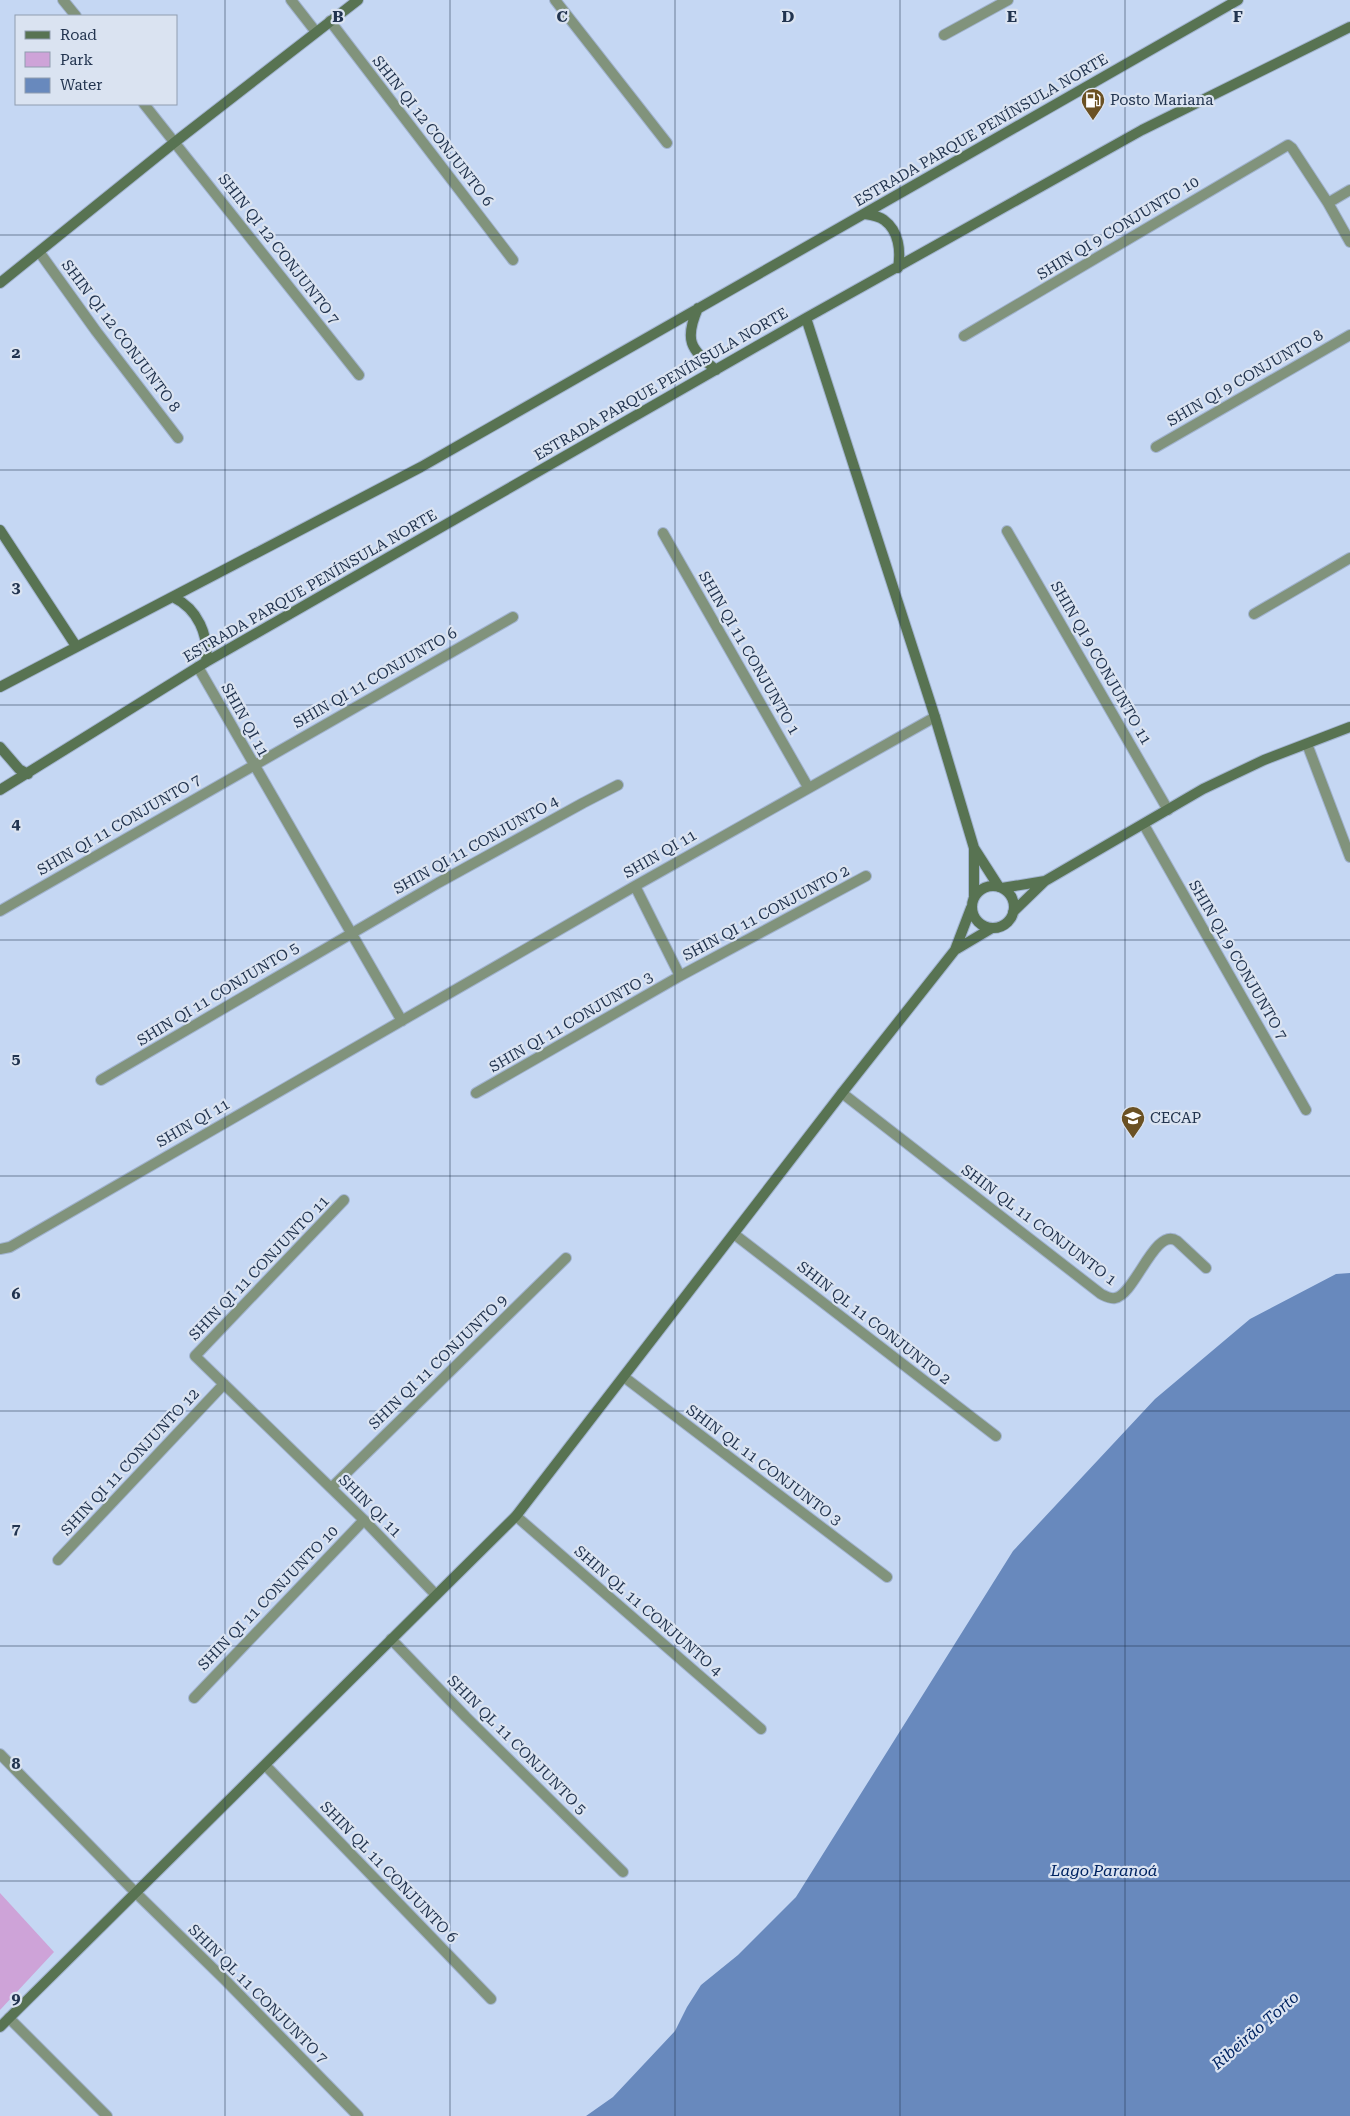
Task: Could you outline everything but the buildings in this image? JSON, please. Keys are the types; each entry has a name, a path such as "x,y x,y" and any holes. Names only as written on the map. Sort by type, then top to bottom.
{"street":[{"path":"63,0 75,15"},
{"path":"291,0 316,32"},
{"path":"0,283 40,253 175,142 358,0"},
{"path":"555,0 667,143"},
{"path":"944,35 1008,0"},
{"name":"ESTRADA PARQUE PENÍNSULA NORTE","path":"0,687 421,467 1238,0"},
{"name":"SHIN QI 12 CONJUNTO 6","path":"330,21 513,260"},
{"name":"ESTRADA PARQUE PENÍNSULA NORTE","path":"0,790 202,665 806,318 1142,130 1350,27"},
{"name":"SHIN QI 12 CONJUNTO 7","path":"145,105 359,375"},
{"name":"SHIN QI 9 CONJUNTO 10","path":"964,336 1288,145 1292,148 1328,203"},
{"path":"1350,190 1328,203 1350,242"},
{"path":"865,214 884,220 894,233 900,250 898,268"},
{"name":"SHIN QI 12 CONJUNTO 8","path":"40,253 96,331 178,438"},
{"path":"698,308 690,326 690,340 696,352 716,370"},
{"path":"0,2027 266,1766 516,1516 842,1092 955,950 974,896 974,848 935,717 806,318"},
{"name":"SHIN QI 9 CONJUNTO 8","path":"1156,447 1350,335"},
{"path":"0,530 76,646"},
{"name":"SHIN QI 9 CONJUNTO 11","path":"1007,531 1168,810"},
{"name":"SHIN QI 11 CONJUNTO 1","path":"663,533 808,787"},
{"path":"1254,614 1350,558"},
{"path":"173,597 183,602 192,610 200,623 208,649 202,665"},
{"name":"SHIN QI 11 CONJUNTO 6","path":"253,765 513,617"},
{"name":"SHIN QI 11","path":"202,665 253,765 402,1021"},
{"name":"SHIN QI 11","path":"0,1249 10,1246 808,787 935,717"},
{"path":"955,950 992,928 1001,926 1045,881 1168,810 1233,774 1350,727"},
{"path":"1307,744 1350,857"},
{"path":"0,747 19,769 28,774"},
{"name":"SHIN QI 11 CONJUNTO 7","path":"0,911 253,765"},
{"name":"SHIN QI 11 CONJUNTO 4","path":"351,933 583,802 618,785"},
{"name":"SHIN QL 9 CONJUNTO 7","path":"1144,824 1306,1110"},
{"path":"974,848 1013,901 1013,912"},
{"name":"SHIN QI 11 CONJUNTO 2","path":"680,976 866,876"},
{"path":"974,896 981,889 990,886 1001,887 1045,881"},
{"path":"635,886 680,976"},
{"path":"971,908 978,922 992,928"},
{"name":"SHIN QI 11 CONJUNTO 5","path":"101,1080 351,933"},
{"name":"SHIN QI 11 CONJUNTO 3","path":"476,1093 680,976"},
{"name":"SHIN QL 11 CONJUNTO 1","path":"842,1092 1101,1294 1110,1298 1117,1298 1125,1292 1157,1247 1168,1238 1174,1238 1206,1268"},
{"name":"SHIN QI 11 CONJUNTO 11","path":"195,1356 344,1200"},
{"name":"SHIN QL 11 CONJUNTO 2","path":"734,1234 996,1436"},
{"name":"SHIN QI 11 CONJUNTO 9","path":"331,1488 566,1258"},
{"name":"SHIN QI 11","path":"195,1356 364,1520 436,1595"},
{"name":"SHIN QL 11 CONJUNTO 3","path":"624,1377 887,1577"},
{"name":"SHIN QI 11 CONJUNTO 12","path":"58,1560 224,1384"},
{"name":"SHIN QL 11 CONJUNTO 4","path":"516,1516 761,1729"},
{"name":"SHIN QI 11 CONJUNTO 10","path":"194,1698 364,1520"},
{"name":"SHIN QL 11 CONJUNTO 5","path":"391,1639 466,1717 623,1872"},
{"name":"SHIN QL 11 CONJUNTO 7","path":"0,1754 358,2116"},
{"name":"SHIN QL 11 CONJUNTO 6","path":"266,1766 491,1999"},
{"path":"9,2018 107,2116"}],"green space":[{"path":"0,1893 54,1952 0,2010"}],"water":[{"name":"Lago Paranoá","path":"1350,1273 1350,2116 586,2116 613,2097 675,2031 701,1985 738,1955 796,1897 1013,1551 1155,1399 1250,1319 1336,1274"}],"place":[{"name":"Posto Mariana","path":"1093,121"},
{"name":"CECAP","path":"1133,1139"}],"water label":[{"name":"Ribeirão Torto","path":"1255,2030"}]}
